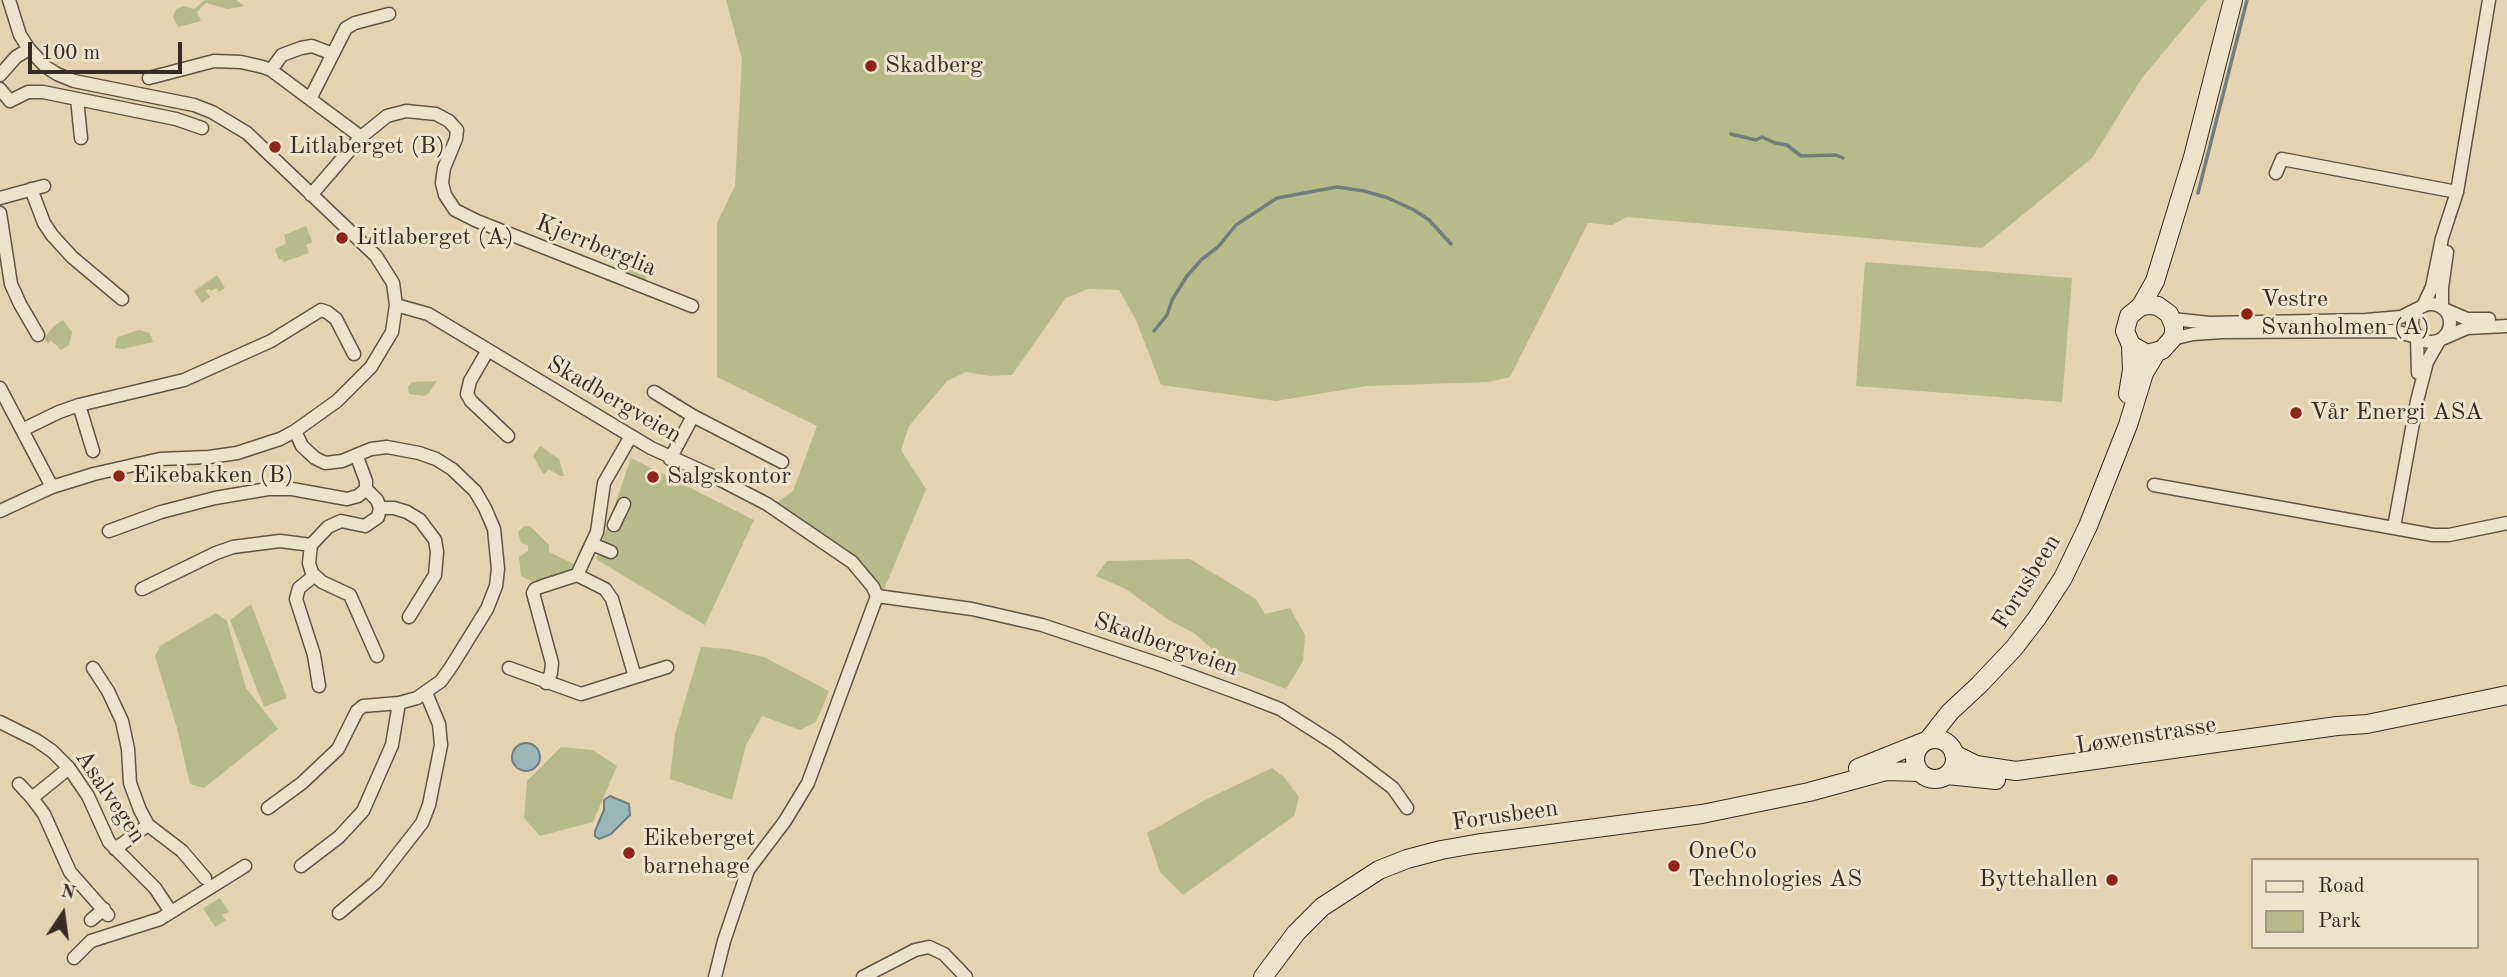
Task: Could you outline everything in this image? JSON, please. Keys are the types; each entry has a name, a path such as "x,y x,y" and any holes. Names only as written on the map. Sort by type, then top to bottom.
{"main road":[{"path":"2193,157 2155,281 2141,306 2129,316 2125,326 2131,345 2147,354 2162,350 2172,340 2174,333 2166,287 2193,157 2233,0"},
{"path":"2141,306 2158,306 2169,315"},
{"name":"Forusbeen","path":"2108,475 2131,378 2131,345"},
{"name":"Forusbeen","path":"1798,792 1926,741 1950,712 2014,648 2049,602 2081,544 2128,425 2144,373 2156,353"},
{"name":"Løwenstrasse","path":"1952,750 1976,765 2016,771 2351,726 2507,695"},
{"name":"Forusbeen","path":"1952,750 1952,727 1964,700"},
{"name":"Løwenstrasse","path":"1947,775 1992,780 2023,779 2338,732 2351,726"},
{"path":"1936,739 1952,750 1952,769 1947,775 1931,779 1919,772 1914,760 1918,747 1926,741 1936,739"},
{"name":"Forusbeen","path":"1263,977 1296,933 1322,907 1379,870 1407,859 1441,849 1702,814 1798,792 1809,792 1886,771 1919,772"}],"street":[{"path":"0,511 52,487 141,462 237,453 280,439 299,429 337,401 371,367 393,332 396,310 393,283 383,264 247,133 212,111 74,81 46,68 20,35 9,0"},
{"path":"2394,527 2417,401 2427,362 2448,333 2451,321 2444,309 2442,288 2450,217 2489,0"},
{"path":"310,99 348,26 389,14"},
{"path":"271,70 282,55 301,48 312,47 333,54"},
{"path":"0,75 16,57 29,49"},
{"path":"149,78 214,61 241,62 271,70 361,138 311,195"},
{"path":"0,89 10,101 34,91 176,119 202,128"},
{"path":"77,99 81,138"},
{"name":"Kjerrberglia","path":"361,138 377,123 397,112 423,111 436,114 449,121 457,130 443,175 443,189 455,210 692,306"},
{"path":"2276,173 2282,159 2456,192"},
{"path":"0,198 37,187 44,223 52,235 72,257 121,299"},
{"path":"0,213 11,284 38,335"},
{"path":"2417,401 2419,361 2412,320 2432,287 2442,238 2450,217"},
{"path":"2169,315 2210,323 2327,321 2393,318 2436,304 2467,319 2507,318"},
{"path":"22,430 79,405 184,380 271,341 321,310 337,319 354,354"},
{"name":"Skadbergveien","path":"396,310 428,314 631,436 670,458 713,476 788,518 852,562 867,578 877,596 972,609 1042,625 1159,664 1280,709 1335,744 1393,788 1407,808"},
{"path":"2172,340 2205,333 2394,331 2417,337 2427,343 2441,340 2467,328 2507,326"},
{"path":"488,350 470,381 467,394 508,436"},
{"path":"0,388 52,487"},
{"path":"654,392 693,416 782,462"},
{"path":"79,405 93,451"},
{"path":"670,458 693,416"},
{"path":"268,808 302,783 338,749 357,711 363,706 399,703 426,693 451,667 487,609 496,586 498,569 495,529 475,491 465,479 436,459 387,447 371,449 357,457 325,463 315,458 299,429"},
{"path":"577,575 599,522 604,483 631,436"},
{"path":"357,457 366,481 366,489 377,500 380,508 377,519 365,526 341,521 334,523 321,532 311,545 309,563 314,576 321,582 350,595 377,656"},
{"path":"2154,485 2443,536 2507,523"},
{"path":"109,531 187,504 254,491 292,489 347,499 358,496 366,489"},
{"path":"614,525 624,503"},
{"path":"380,508 401,509 414,516 435,540 435,575 410,617"},
{"path":"142,590 233,547 280,541 311,545"},
{"path":"592,544 611,552"},
{"path":"546,682 552,663 533,593 543,586 577,575 605,589 612,599 635,677"},
{"path":"314,576 299,588 296,599 314,655 319,685"},
{"path":"715,977 748,870 785,821 808,783 877,596"},
{"path":"509,668 581,694 667,667"},
{"path":"93,668 108,691 122,721 128,748 130,783 148,825 182,851 205,878"},
{"path":"339,913 376,881 422,823 429,805 441,745 439,724 426,693"},
{"path":"301,866 339,837 363,811 392,746 399,703"},
{"name":"Asalvegen","path":"0,722 36,740 69,768 88,796 103,833 115,849 155,888 171,912"},
{"path":"32,798 69,768"},
{"path":"19,784 44,814 70,872 106,912 91,920"},
{"path":"115,849 148,825"},
{"path":"74,958 91,941 148,924 245,866"},
{"path":"863,977 915,950 929,947 944,954 966,977"}],"green space":[{"path":"205,0 236,0 244,6 228,9 206,3 197,12 201,21 178,27 173,17 176,9 184,6 194,9"},
{"path":"726,0 2207,0 2142,78 2092,158 1982,248 1627,217 1612,225 1588,223 1510,377 1489,382 1367,386 1276,401 1161,385 1136,320 1119,290 1088,289 1066,298 1012,375 990,376 966,372 947,381 909,426 901,450 926,489 883,592 772,506 793,491 817,426 717,377 717,223 735,186 742,59"},
{"path":"306,226 312,242 306,245 309,253 284,262 279,260 275,249 286,244 284,235"},
{"path":"620,260 648,272 642,284 614,272"},
{"path":"1865,262 2072,278 2062,402 1856,386"},
{"path":"217,275 225,288 219,292 216,288 211,291 209,289 206,291 210,297 202,303 194,291"},
{"path":"63,320 72,332 69,345 61,350 51,340 48,344 44,338"},
{"path":"139,330 150,333 153,342 123,349 115,348 117,337"},
{"path":"437,381 424,396 409,394 408,387 412,382"},
{"path":"540,446 559,459 564,476 549,469 544,474 542,472 533,456"},
{"path":"631,458 754,520 705,625 596,559"},
{"path":"524,526 530,526 549,545 549,552 574,564 572,569 535,583 521,576 519,557 528,551 528,545 521,543 518,532"},
{"path":"1190,559 1256,599 1265,614 1290,608 1305,635 1303,661 1286,689 1234,669 1194,633 1167,619 1126,589 1096,576 1107,561"},
{"path":"251,604 287,698 264,707 230,620"},
{"path":"216,613 227,621 246,688 278,729 204,788 190,784 177,728 155,656 160,646"},
{"path":"701,647 728,649 764,657 829,691 816,722 800,730 762,716 746,745 732,800 670,779 675,734"},
{"path":"561,747 593,750 617,766 593,822 540,836 524,818 527,781"},
{"path":"1272,768 1284,777 1299,797 1294,816 1183,895 1160,872 1147,833 1205,800"},
{"path":"220,898 229,912 222,915 226,920 215,927 203,908"}],"water":[{"path":"526,743 536,747 540,757 536,767 526,771 516,767 512,757 516,747"},
{"path":"610,796 629,804 630,815 611,834 599,839 595,836 595,831 604,810 604,800"}],"waterway":[{"path":"2198,193 2247,0"},
{"path":"1731,134 1756,140 1762,137 1787,145 1801,156 1836,155 1843,158"},
{"path":"1154,331 1167,315 1172,300 1187,276 1202,259 1217,248 1236,225 1277,198 1337,187 1364,191 1414,210 1429,220 1451,244"}],"place":[{"name":"Skadberg","path":"871,66"},
{"name":"Litlaberget (B)","path":"275,147"},
{"name":"Litlaberget (A)","path":"342,238"},
{"name":"Vestre Svanholmen (A)","path":"2247,314"},
{"name":"Vår Energi ASA","path":"2296,413"},
{"name":"Eikebakken (B)","path":"119,476"},
{"name":"Salgskontor","path":"653,477"},
{"name":"Eikeberget barnehage","path":"629,853"},
{"name":"OneCo Technologies AS","path":"1674,866"},
{"name":"Byttehallen","path":"2112,880"}]}
